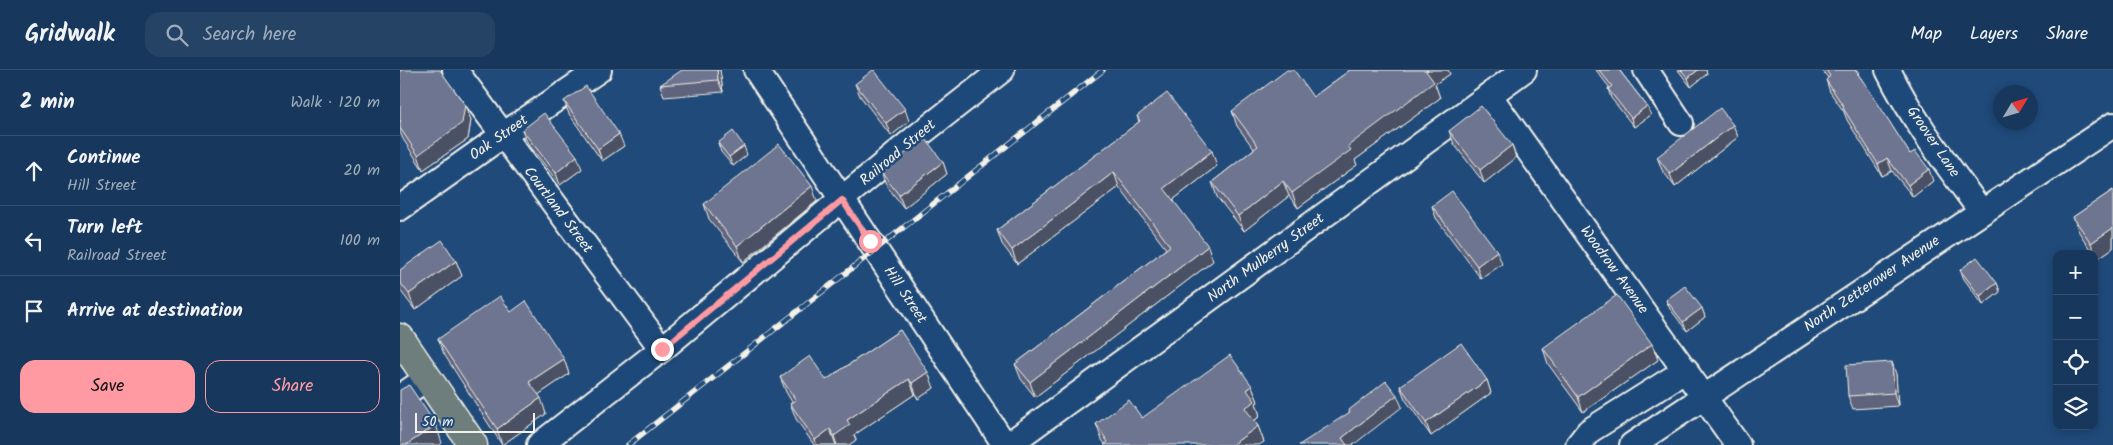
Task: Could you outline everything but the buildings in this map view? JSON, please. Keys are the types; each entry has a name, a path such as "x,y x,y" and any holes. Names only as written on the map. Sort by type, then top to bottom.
{"main road":[{"path":"400,338 473,445"},
{"path":"433,389 457,445"}],"street":[{"name":"Courtland Street","path":"455,70 662,349"},
{"name":"Oak Street","path":"400,208 598,70"},
{"name":"Hill Street","path":"756,70 1007,445"},
{"name":"Railroad Street","path":"538,445 662,349 916,138 1002,70"},
{"name":"North Mulberry Street","path":"1007,445 1524,70"},
{"path":"1646,70 1681,123"},
{"name":"Groover Lane","path":"1888,70 1899,93 1930,140 1982,212"},
{"name":"Woodrow Avenue","path":"1489,95 1738,445"},
{"name":"North Zetterower Avenue","path":"1632,445 2113,125"},
{"path":"1578,445 1589,431 1686,370"},
{"path":"400,398 433,389"}],"railway":[{"path":"628,445 1103,70"}],"route":[{"path":"662,349 842,200 870,241"}]}
